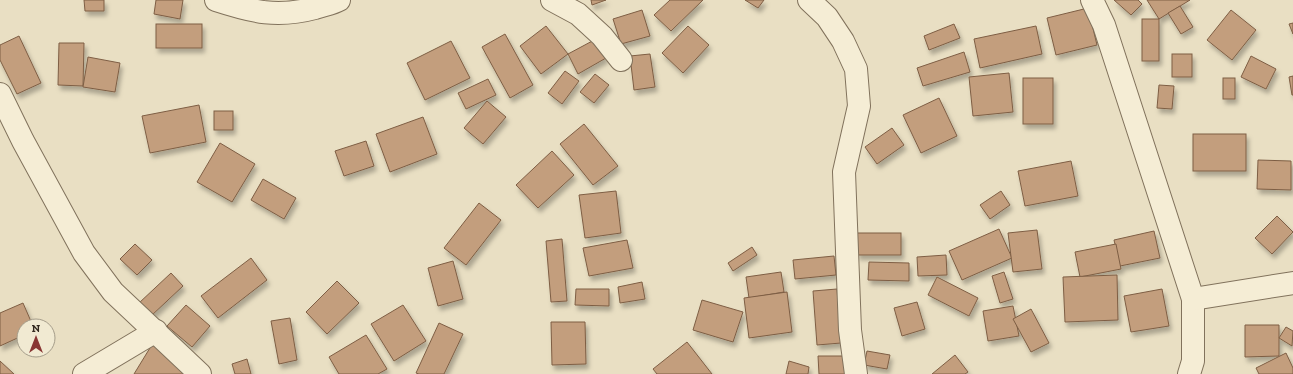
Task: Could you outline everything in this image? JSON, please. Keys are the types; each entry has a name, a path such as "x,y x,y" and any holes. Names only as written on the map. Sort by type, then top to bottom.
{"street":[{"path":"216,0 256,12 278,14 298,13 339,0"},
{"path":"552,0 578,14 602,36 622,60"},
{"path":"809,0 827,17 843,41 856,69 859,106 844,172 850,330 856,374"},
{"path":"1092,0 1104,25 1193,299 1193,361 1189,374"},
{"path":"0,94 23,141 84,253 113,292 200,374"},
{"path":"1193,299 1293,283"},
{"path":"84,374 156,331"}],"building":[{"path":"84,0 104,0 104,11 85,11"},
{"path":"156,0 183,0 180,19 154,14"},
{"path":"591,0 606,0 592,5"},
{"path":"670,0 703,0 671,31 654,15"},
{"path":"745,0 764,0 758,8"},
{"path":"1114,0 1138,0 1142,4 1131,15"},
{"path":"1147,0 1190,0 1159,19"},
{"path":"1180,6 1193,27 1181,34 1168,13"},
{"path":"1088,8 1097,45 1056,55 1047,18"},
{"path":"642,10 650,36 621,44 613,19"},
{"path":"1231,10 1256,30 1232,60 1207,40"},
{"path":"1142,19 1159,19 1159,61 1142,61"},
{"path":"1293,23 1293,34 1289,24"},
{"path":"156,24 202,24 202,48 156,48"},
{"path":"954,24 960,38 929,50 924,36"},
{"path":"546,26 568,54 541,74 520,46"},
{"path":"688,26 709,45 683,73 662,53"},
{"path":"1036,26 1042,54 980,68 974,39"},
{"path":"505,34 533,85 510,98 482,47"},
{"path":"19,36 41,83 17,94 0,60 0,45"},
{"path":"596,39 606,58 578,74 568,54"},
{"path":"451,41 470,78 425,100 407,63"},
{"path":"59,43 84,43 83,86 58,85"},
{"path":"964,52 970,72 923,86 917,68"},
{"path":"650,54 655,87 634,90 630,56"},
{"path":"1172,54 1192,54 1192,77 1172,77"},
{"path":"1251,56 1276,69 1266,89 1241,77"},
{"path":"88,57 120,63 115,92 83,87"},
{"path":"565,71 579,81 562,104 548,93"},
{"path":"1009,73 1013,112 973,116 969,77"},
{"path":"595,74 609,85 594,103 580,92"},
{"path":"1293,76 1293,95 1292,95 1289,77"},
{"path":"1023,78 1053,78 1053,124 1023,124"},
{"path":"1223,78 1235,78 1235,99 1223,99"},
{"path":"488,79 496,95 466,109 458,93"},
{"path":"1159,85 1174,86 1172,109 1157,108"},
{"path":"939,98 957,136 921,153 903,115"},
{"path":"487,101 506,117 483,144 464,128"},
{"path":"199,105 206,142 150,153 142,116"},
{"path":"214,111 233,111 233,130 214,130"},
{"path":"423,117 437,154 390,172 376,134"},
{"path":"584,124 618,166 593,185 560,144"},
{"path":"892,128 904,145 877,164 865,147"},
{"path":"1193,134 1246,134 1246,171 1193,171"},
{"path":"366,141 374,166 344,176 335,151"},
{"path":"220,143 255,164 232,202 197,182"},
{"path":"552,151 574,175 538,208 516,185"},
{"path":"1258,160 1291,161 1291,190 1257,189"},
{"path":"1071,161 1078,196 1025,206 1018,171"},
{"path":"263,179 296,198 284,219 251,200"},
{"path":"616,191 621,233 585,238 579,195"},
{"path":"1001,191 1010,205 990,219 980,205"},
{"path":"479,203 501,220 466,265 444,248"},
{"path":"1277,216 1293,232 1272,254 1255,238"},
{"path":"999,229 1012,258 962,280 949,251"},
{"path":"1037,230 1042,269 1013,272 1008,233"},
{"path":"1154,231 1160,258 1120,266 1114,240"},
{"path":"857,233 901,233 901,255 857,255"},
{"path":"562,239 567,301 551,302 546,241"},
{"path":"627,240 633,268 589,276 583,248"},
{"path":"135,244 152,260 137,275 120,259"},
{"path":"1116,244 1121,269 1080,277 1075,252"},
{"path":"752,247 757,255 733,271 728,263"},
{"path":"946,255 947,275 918,276 917,257"},
{"path":"834,256 836,275 795,279 793,260"},
{"path":"251,258 267,280 218,318 201,296"},
{"path":"453,261 463,299 438,306 428,268"},
{"path":"869,262 909,263 909,281 868,280"},
{"path":"781,272 784,292 749,298 746,277"},
{"path":"1004,272 1013,299 1000,303 992,276"},
{"path":"171,273 183,286 151,316 139,303"},
{"path":"1117,275 1118,320 1065,322 1063,277"},
{"path":"937,277 978,298 969,316 928,295"},
{"path":"337,281 359,303 327,334 306,312"},
{"path":"642,282 645,299 620,303 618,287"},
{"path":"576,289 609,289 609,306 575,305"},
{"path":"837,289 841,343 817,345 813,291"},
{"path":"1162,289 1169,326 1131,332 1124,296"},
{"path":"787,292 792,332 749,338 744,298"},
{"path":"702,300 743,312 733,342 693,330"},
{"path":"917,302 925,329 902,336 894,308"},
{"path":"23,303 30,318 16,318 16,339 0,346 0,313"},
{"path":"186,305 210,326 192,347 167,326"},
{"path":"403,305 426,341 394,361 371,324"},
{"path":"1013,306 1019,336 988,341 983,311"},
{"path":"1031,309 1049,343 1031,352 1013,319"},
{"path":"290,318 297,360 279,364 271,321"},
{"path":"551,322 585,322 586,364 552,365"},
{"path":"439,323 463,334 444,374 416,373"},
{"path":"1245,325 1279,325 1279,356 1245,357"},
{"path":"1286,327 1293,331 1292,346 1279,338"},
{"path":"366,335 387,369 378,374 339,374 329,357"},
{"path":"687,342 712,374 657,374 653,369"},
{"path":"153,343 189,365 184,374 134,374"},
{"path":"867,351 890,355 887,369 864,365"},
{"path":"1286,353 1293,368 1293,374 1259,374 1256,368"},
{"path":"955,355 968,372 965,374 932,374"},
{"path":"818,356 846,356 847,374 819,374"},
{"path":"247,359 251,374 235,374 232,364"},
{"path":"0,361 14,374 0,374"},
{"path":"789,361 809,367 808,374 786,374"}]}
